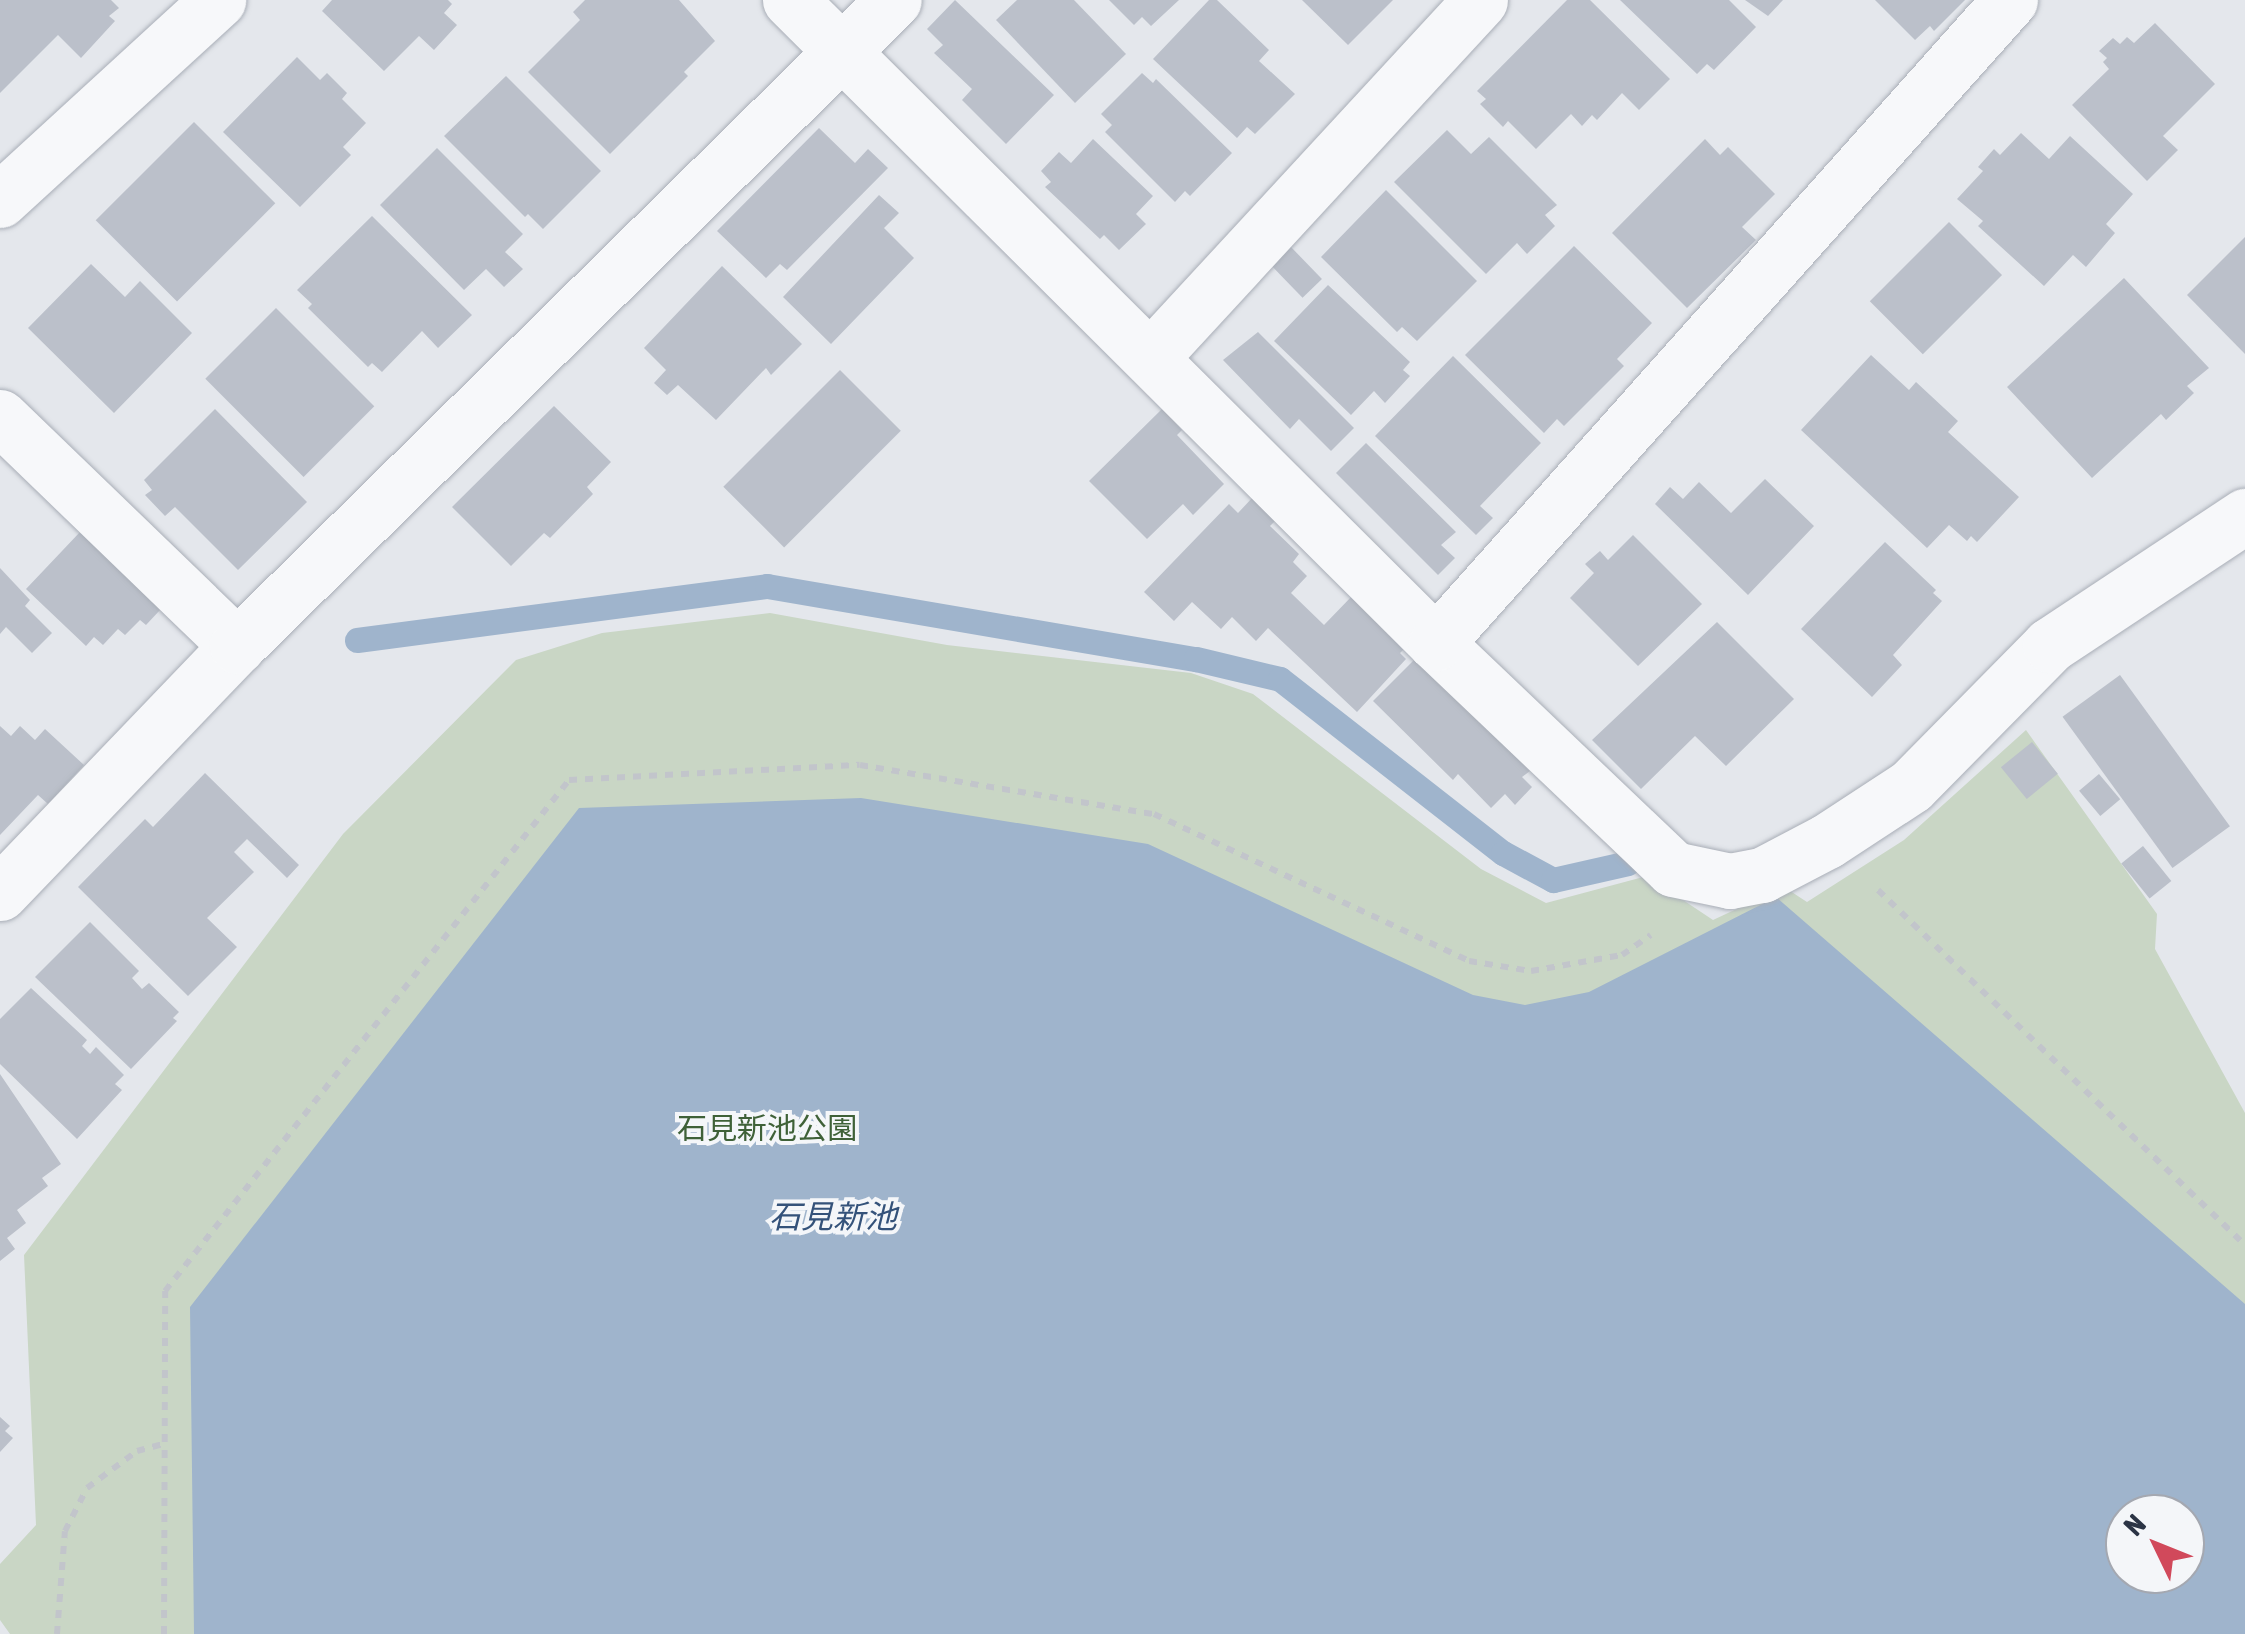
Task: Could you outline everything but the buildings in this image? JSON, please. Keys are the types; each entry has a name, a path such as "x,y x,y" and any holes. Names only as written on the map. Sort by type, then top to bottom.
{"street":[{"path":"790,0 1436,643 1672,868 1730,881 1762,875 1827,840 1911,786 2050,645 2245,516"},
{"path":"0,893 238,646 894,0"},
{"path":"1151,358 1480,0"},
{"path":"1436,643 2010,0"},
{"path":"0,200 197,7"},
{"path":"0,417 238,646"}],"path":[{"path":"164,1634 165,1291 569,780 860,765 1154,814 1469,962 1531,971 1622,955 1730,881"},
{"path":"1827,840 2245,1245"},
{"path":"57,1634 66,1531 87,1488 137,1451 164,1444"}],"green space":[{"name":"石見新池","path":"770,613 947,645 1191,673 1253,694 1481,869 1546,903 1647,876 1713,920 1784,887 1807,902 1904,840 2026,730 2157,914 2155,949 2245,1113 2245,1634 10,1634 0,1620 0,1564 36,1525 24,1255 343,834 516,660 602,633"}],"water":[{"name":"石見新池","path":"861,798 1148,844 1473,995 1525,1005 1589,992 1776,897 2245,1304 2245,1634 194,1634 190,1307 579,808"}],"waterway":[{"path":"357,640 767,586 1196,659 1280,679 1503,853 1553,880 1628,863"}],"park label":[{"name":"石見新池公園","path":"767,1128"}]}
